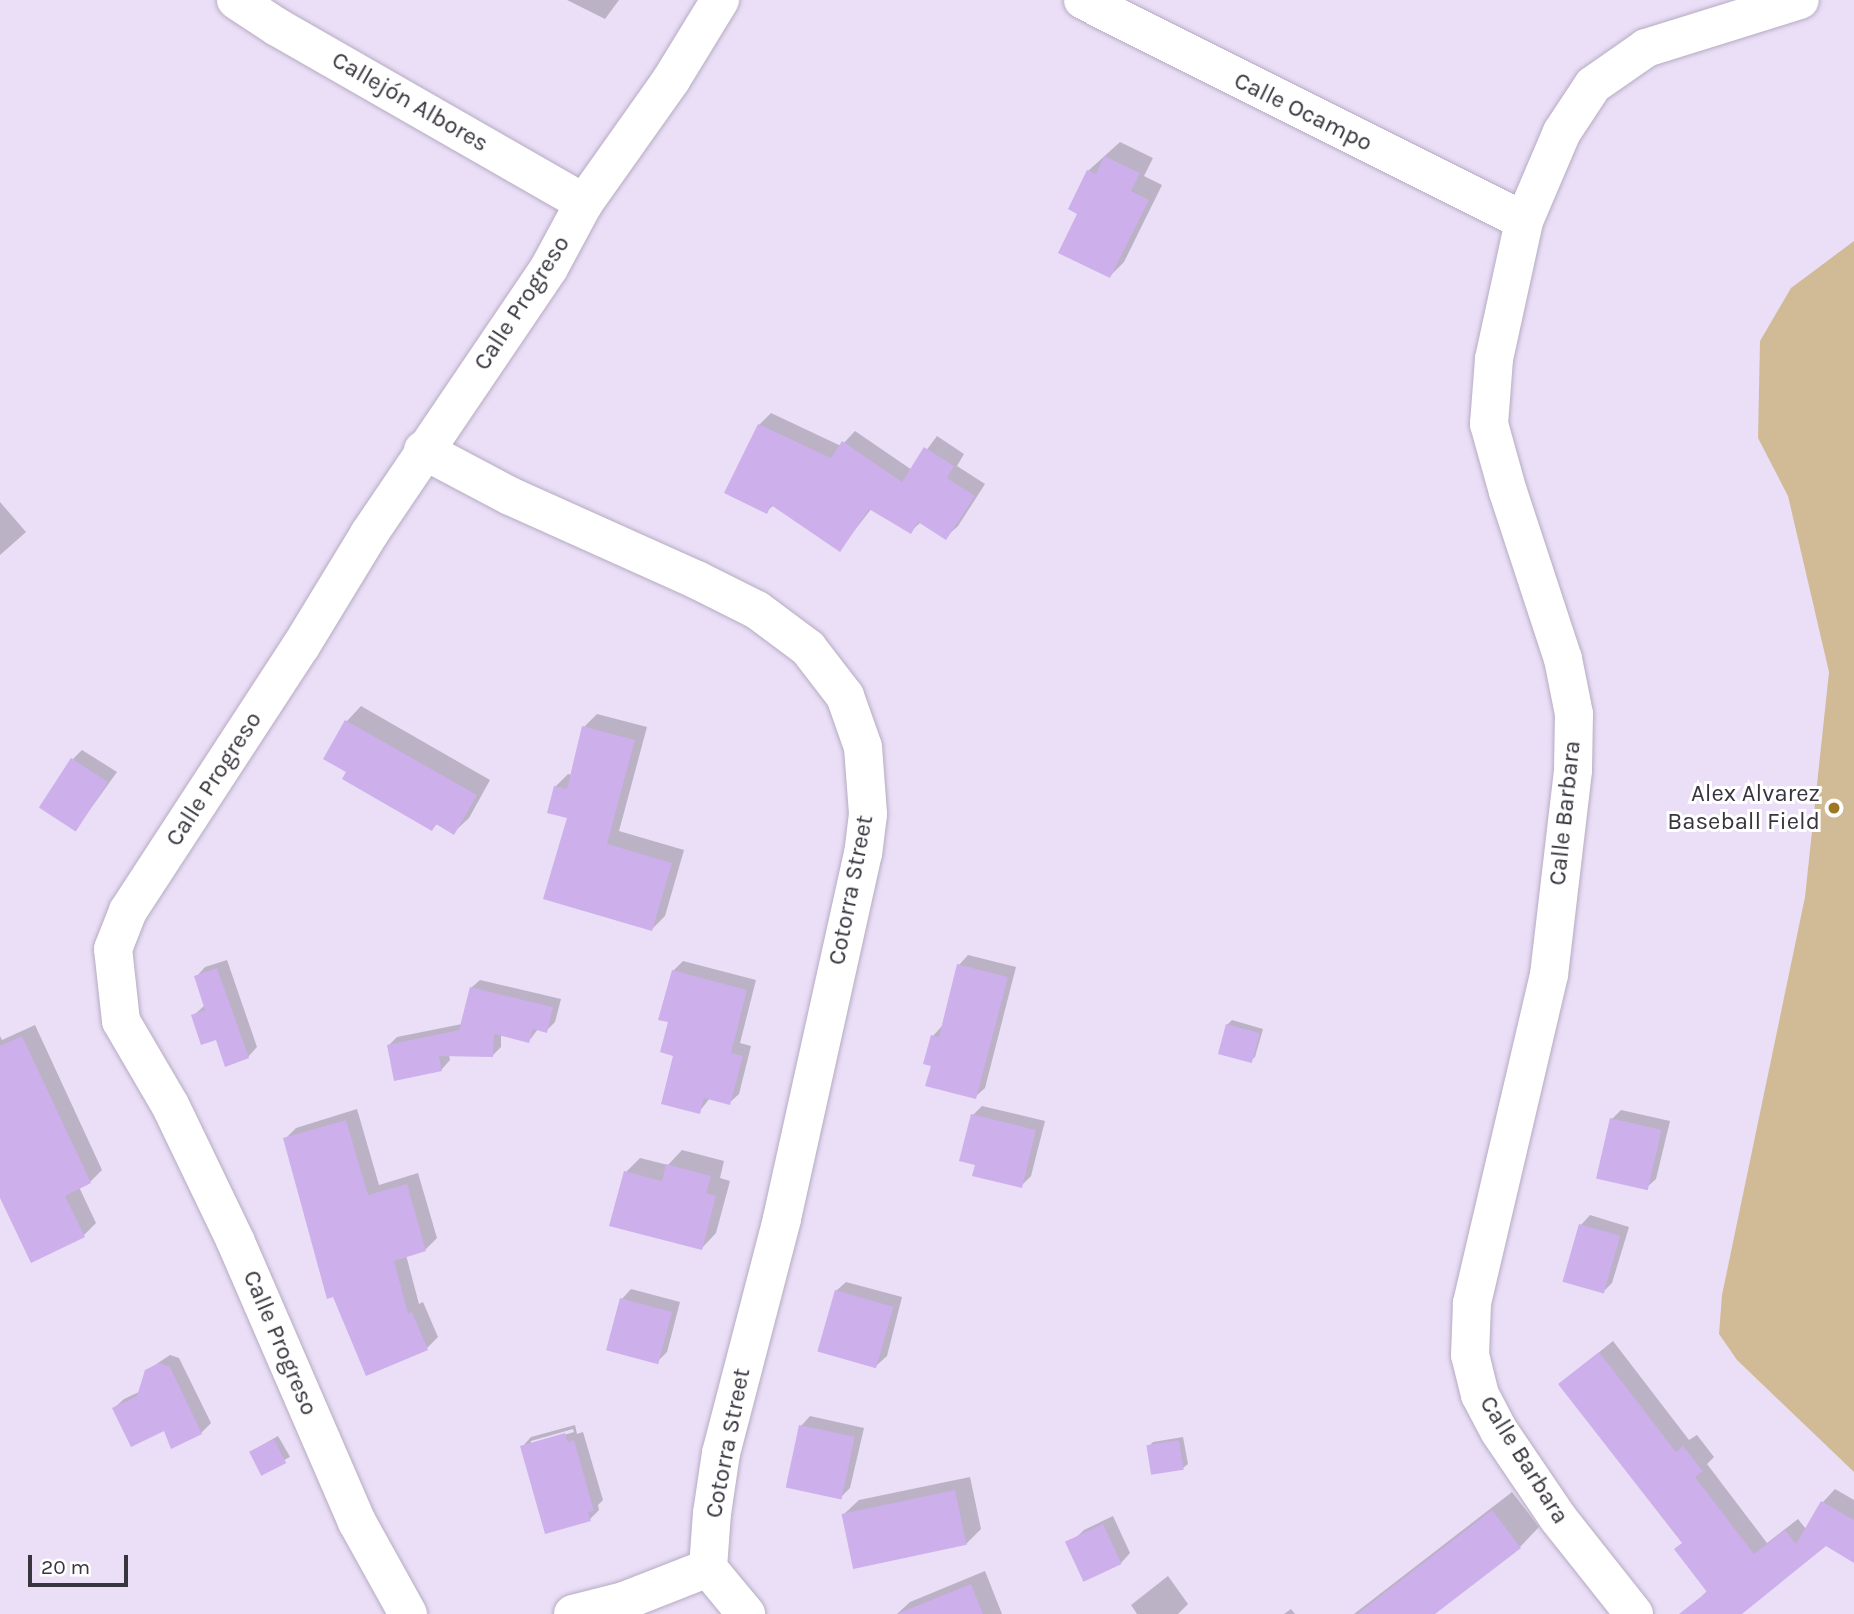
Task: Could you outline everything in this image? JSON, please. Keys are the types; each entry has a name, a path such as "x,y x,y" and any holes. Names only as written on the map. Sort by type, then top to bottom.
{"street":[{"name":"Callejón Albores","path":"236,0 277,27 584,203"},
{"name":"Calle Progreso","path":"408,1614 357,1522 224,1217 170,1105 121,1021 113,949 128,911 301,646 423,450 549,268 584,203 671,80 720,0"},
{"name":"Calle Ocampo","path":"1083,0 1524,221"},
{"name":"Calle Barbara","path":"1634,1614 1558,1518 1500,1431 1480,1395 1470,1355 1472,1303 1549,975 1573,770 1574,714 1563,659 1508,492 1489,424 1494,359 1524,221 1562,132 1592,85 1646,48 1800,0"},
{"name":"Cotorra Street","path":"423,450 510,496 757,610 808,648 845,696 863,747 868,814 863,853 782,1219 722,1453 712,1513 708,1568"},
{"path":"573,1614 624,1601 708,1568 746,1614"}],"shaded area":[{"path":"1854,241 1854,1472 1737,1360 1719,1334 1722,1295 1805,897 1829,672 1788,496 1758,438 1760,341 1791,288"}],"building":[{"path":"1104,156 1140,173 1131,191 1149,200 1110,278 1058,253 1077,214 1068,209 1087,170 1096,174"},
{"path":"758,424 831,458 842,441 902,482 924,447 954,466 947,478 975,496 946,540 918,522 911,534 869,509 840,552 771,505 767,514 724,493"},
{"path":"345,720 477,795 454,835 436,824 432,831 342,779 346,772 323,759"},
{"path":"582,726 635,740 607,844 672,863 652,931 543,899 567,818 547,813 554,786 567,789"},
{"path":"71,758 108,782 76,831 39,807"},
{"path":"957,964 1008,977 976,1099 925,1086 931,1066 923,1064 931,1035 939,1037"},
{"path":"217,968 249,1058 225,1067 216,1040 201,1045 191,1015 205,1010 194,976"},
{"path":"672,970 747,990 731,1053 743,1056 730,1105 704,1098 700,1114 661,1104 673,1056 660,1052 668,1022 658,1020"},
{"path":"470,987 553,1007 547,1033 533,1029 529,1043 494,1034 493,1057 439,1056 442,1071 394,1081 387,1045 459,1030"},
{"path":"1226,1024 1260,1033 1252,1063 1218,1054"},
{"path":"22,1036 91,1183 65,1196 85,1237 31,1263 0,1198 0,1046"},
{"path":"971,1114 1036,1130 1022,1188 972,1176 975,1165 959,1161"},
{"path":"1610,1118 1662,1130 1648,1190 1596,1178"},
{"path":"346,1120 368,1195 407,1184 426,1251 394,1261 408,1313 412,1312 428,1350 366,1376 333,1297 327,1299 283,1138"},
{"path":"666,1164 711,1176 706,1193 716,1196 702,1250 609,1226 624,1171 662,1181"},
{"path":"1579,1224 1620,1236 1604,1294 1562,1282"},
{"path":"835,1290 894,1307 876,1368 817,1352"},
{"path":"620,1298 672,1312 658,1364 606,1350"},
{"path":"1599,1352 1676,1452 1683,1446 1703,1471 1695,1477 1754,1554 1785,1530 1796,1544 1821,1501 1854,1520 1854,1563 1826,1546 1742,1614 1679,1614 1707,1592 1674,1549 1682,1543 1558,1384"},
{"path":"159,1363 170,1367 202,1434 171,1449 164,1431 131,1447 112,1408 137,1396 145,1370"},
{"path":"799,1425 855,1437 841,1499 786,1488"},
{"path":"565,1433 568,1442 574,1440 594,1511 588,1512 591,1521 545,1534 520,1446"},
{"path":"274,1439 286,1463 261,1476 249,1452"},
{"path":"1179,1440 1184,1470 1151,1475 1146,1445"},
{"path":"955,1490 967,1545 853,1569 842,1514"},
{"path":"1492,1510 1521,1548 1435,1614 1357,1614"},
{"path":"1103,1524 1122,1564 1084,1582 1065,1542"},
{"path":"971,1584 983,1614 899,1614 899,1613"}],"place":[{"name":"Alex Alvarez Baseball Field","path":"1834,808"}]}
